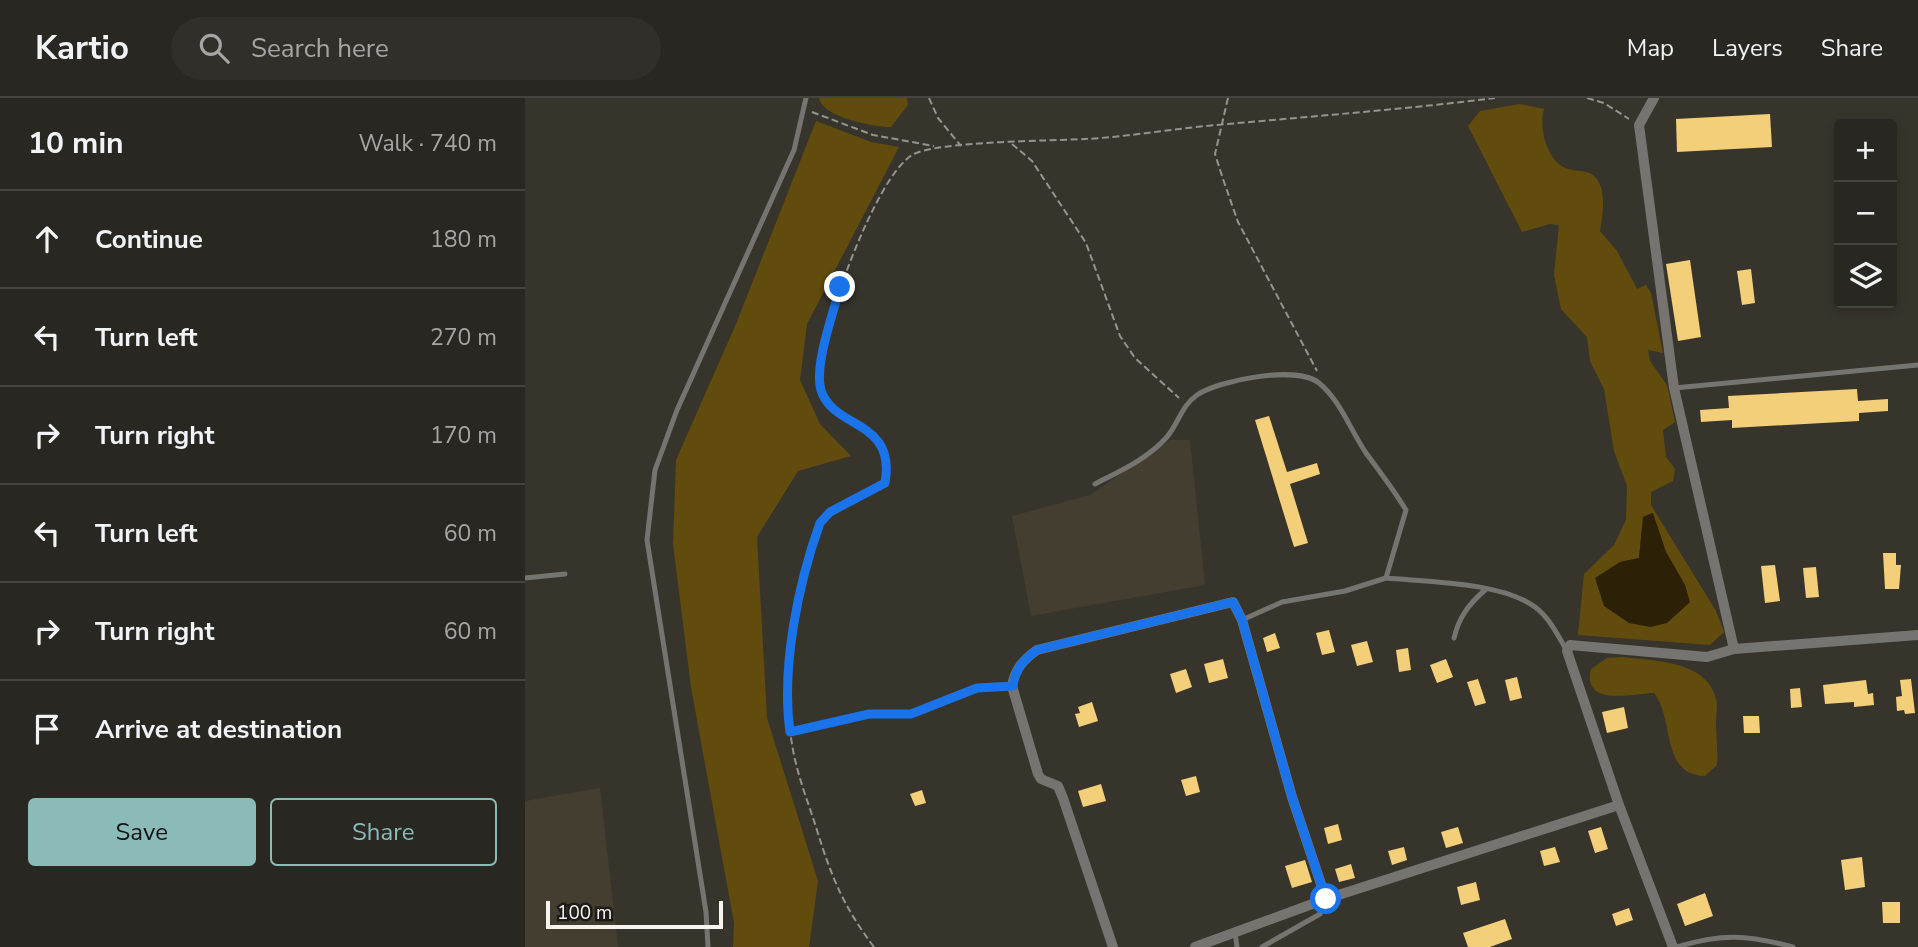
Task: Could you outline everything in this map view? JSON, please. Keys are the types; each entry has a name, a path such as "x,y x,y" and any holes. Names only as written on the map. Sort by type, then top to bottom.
{"street":[{"path":"1654,98 1639,125 1674,388 1734,649"},
{"path":"1113,947 1058,786 1041,779 1038,774 1013,686 1014,674 1024,659 1051,645 1233,602 1242,620 1292,797 1326,899"},
{"path":"1675,947 1619,805 1567,651 1570,645 1707,657 1734,649 1918,635"},
{"path":"1195,947 1326,899 1619,805"}],"lane":[{"path":"708,947 706,912 647,540 655,470 677,410 795,149 806,98"},
{"path":"1674,388 1918,365"},
{"path":"1095,484 1133,464 1167,437 1187,404 1209,388 1238,378 1301,375 1317,381 1329,393 1366,453 1406,509 1386,578"},
{"path":"525,578 565,573"},
{"path":"1242,620 1282,602 1345,591 1386,578 1513,596 1535,606 1548,619 1567,651"},
{"path":"1454,638 1458,621 1470,603 1485,590"},
{"path":"1262,947 1320,914 1326,899"},
{"path":"1235,932 1237,947"},
{"path":"1675,947 1729,935 1749,936 1793,947"}],"path":[{"path":"929,98 938,118 962,146"},
{"path":"1228,98 1215,153 1238,222 1329,393"},
{"path":"1436,98 1438,104"},
{"path":"804,109 873,135 935,147 1011,144 1495,98"},
{"path":"1587,98 1604,103 1639,125"},
{"path":"1011,144 1032,161 1086,243 1120,336 1161,385 1187,404"},
{"path":"874,947 849,914 837,888 798,772 790,732 787,695 789,663 820,523 830,512 885,483 888,466 879,441 833,406 822,393 819,370 840,287 872,214 895,172 911,156 935,147"},
{"path":"790,732 869,714 911,714 977,688 1013,686"}],"shaded area":[{"path":"819,98 907,98 908,105 891,127 883,127 838,116 822,105"},
{"path":"1520,104 1544,109 1543,131 1550,154 1563,167 1586,172 1598,181 1603,197 1600,231 1617,251 1637,289 1646,285 1651,293 1663,353 1648,350 1650,361 1667,385 1675,422 1663,430 1666,457 1675,469 1673,481 1651,492 1651,505 1716,611 1724,632 1710,645 1578,635 1584,574 1614,545 1626,520 1627,486 1614,451 1604,389 1590,361 1587,337 1561,309 1554,275 1559,225 1550,224 1522,232 1468,126 1480,111","holes":["1652,513 1666,552 1685,585 1620,562 1639,558 1643,517"]},
{"path":"816,121 871,142 899,147 807,324 800,380 820,424 851,456 798,471 757,537 767,718 818,881 809,947 733,947 734,923 691,687 673,544 676,460 736,324"},
{"path":"1170,440 1190,440 1205,585 1031,616 1012,516 1090,495"},
{"path":"1653,513 1666,552 1685,585 1690,602 1667,623 1650,627 1629,623 1604,606 1595,578 1620,562 1639,558 1643,517"},
{"path":"1622,657 1677,665 1702,677 1711,686 1717,704 1717,765 1705,776 1691,773 1681,766 1675,756 1665,717 1654,693 1612,696 1594,689 1590,681 1591,669 1607,658"},
{"path":"600,788 618,947 525,947 525,801"}],"building":[{"path":"1770,114 1772,147 1677,152 1676,119"},
{"path":"1690,260 1701,337 1678,341 1666,264"},
{"path":"1751,269 1755,303 1742,305 1737,271"},
{"path":"1857,389 1858,401 1888,399 1888,411 1859,413 1859,421 1732,428 1732,420 1701,422 1700,410 1729,408 1728,396"},
{"path":"1269,416 1287,472 1317,463 1320,474 1290,484 1308,543 1294,547 1255,420"},
{"path":"1883,553 1896,553 1896,565 1901,565 1899,589 1885,589"},
{"path":"1775,565 1780,601 1765,603 1761,566"},
{"path":"1816,567 1819,597 1806,598 1803,568"},
{"path":"1329,630 1335,652 1322,655 1316,633"},
{"path":"1275,633 1280,648 1267,652 1263,638"},
{"path":"1367,641 1373,662 1357,666 1351,645"},
{"path":"1408,648 1411,670 1399,672 1396,650"},
{"path":"1223,659 1228,678 1209,683 1204,664"},
{"path":"1446,659 1453,677 1437,683 1430,665"},
{"path":"1186,669 1192,687 1176,693 1170,674"},
{"path":"1517,677 1522,698 1510,701 1505,680"},
{"path":"1478,679 1486,703 1475,706 1467,682"},
{"path":"1911,679 1915,713 1905,714 1904,710 1897,711 1896,697 1902,696 1900,680"},
{"path":"1866,680 1868,694 1873,693 1874,705 1854,707 1854,702 1825,704 1823,685"},
{"path":"1800,688 1802,707 1791,708 1790,689"},
{"path":"1092,702 1098,721 1079,727 1075,714 1080,713 1078,707"},
{"path":"1624,707 1628,728 1607,733 1602,712"},
{"path":"1743,716 1759,716 1760,733 1744,733"},
{"path":"1196,776 1200,792 1186,796 1181,780"},
{"path":"1101,784 1106,801 1083,807 1078,791"},
{"path":"922,790 926,803 915,806 910,794"},
{"path":"1338,824 1342,840 1328,844 1324,828"},
{"path":"1458,827 1463,843 1446,848 1441,832"},
{"path":"1601,827 1608,849 1595,853 1588,831"},
{"path":"1404,847 1407,860 1392,865 1388,851"},
{"path":"1555,847 1560,862 1544,866 1540,851"},
{"path":"1862,857 1865,887 1845,890 1841,860"},
{"path":"1305,860 1312,882 1292,888 1285,866"},
{"path":"1351,864 1355,878 1339,882 1335,869"},
{"path":"1476,882 1480,900 1461,905 1457,887"},
{"path":"1705,893 1713,916 1685,926 1677,904"},
{"path":"1882,902 1900,902 1900,923 1883,923"},
{"path":"1629,908 1633,920 1616,926 1612,914"},
{"path":"1505,919 1512,939 1490,947 1468,947 1463,933"}],"route":[{"path":"840,287 819,370 822,393 833,406 879,441 888,466 885,483 830,512 820,523 798,611 789,663 787,695 790,732 869,714 911,714 977,688 1013,686 1014,674 1024,659 1037,650 1233,602 1242,620 1261,679 1292,797 1326,899"}]}
